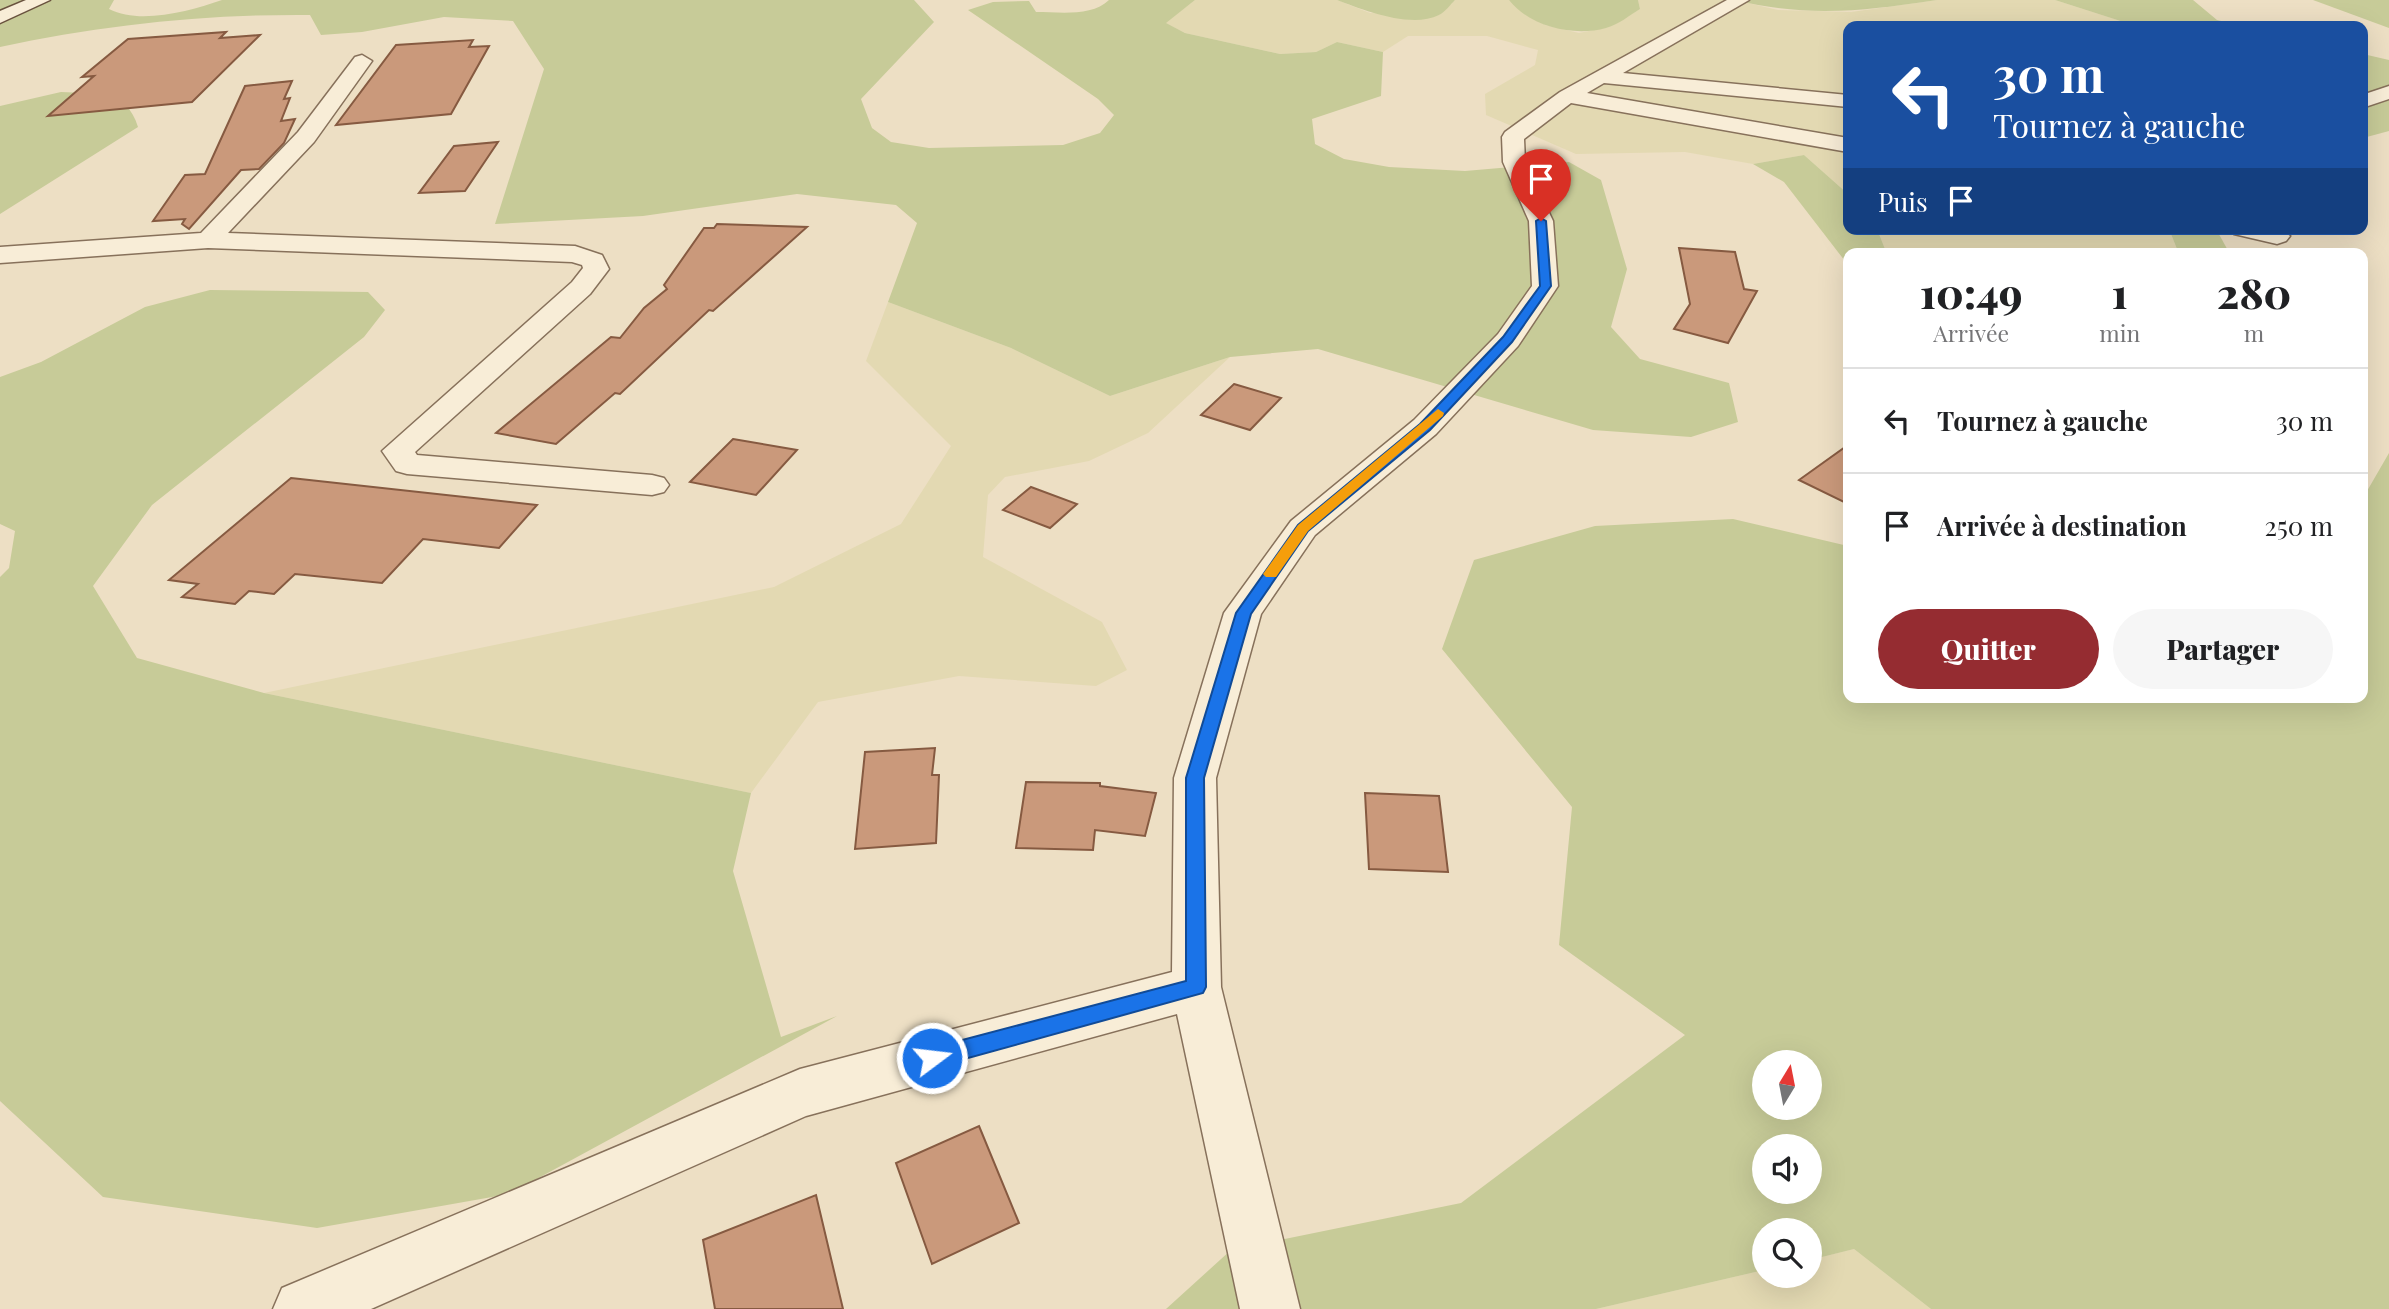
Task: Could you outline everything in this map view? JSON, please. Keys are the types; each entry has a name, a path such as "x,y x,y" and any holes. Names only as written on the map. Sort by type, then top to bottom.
{"street":[{"path":"0,18 41,0"},
{"path":"1270,1309 1196,987 1195,778 1243,613 1303,528 1425,427 1508,340 1545,286 1541,221 1514,162 1513,137 1567,96 1740,0"},
{"path":"208,240 306,136 362,61"},
{"path":"1600,77 1843,101"},
{"path":"2368,100 2389,92"},
{"path":"1567,96 1843,144"},
{"path":"2272,235 2277,236"},
{"path":"0,255 208,240 575,254 593,260 596,269 581,288 398,451 407,464 652,485"},
{"path":"303,1309 800,1093 1196,987"}],"shaded area":[{"path":"1195,0 1337,0 1370,13 1439,15 1455,0 1509,0 1545,25 1579,33 1609,27 1640,9 1638,0 1735,0 1778,10 1851,12 1937,0 2055,0 2120,21 1843,21 1843,190 1804,155 1753,164 1685,152 1576,154 1486,115 1485,94 1535,65 1538,50 1487,36 1408,36 1383,52 1337,42 1316,52 1280,54 1185,33 1165,23"},
{"path":"1879,235 2171,235 2177,248 1885,248"},
{"path":"888,302 1011,348 1110,396 1230,357 1148,433 1089,461 1005,477 988,495 983,557 1102,622 1127,670 1096,686 959,676 818,702 751,793 264,693 774,587 901,524 951,446 866,361"},
{"path":"1854,1249 1931,1309 1596,1309 1752,1273 1752,1288 1822,1288 1822,1257"}],"green space":[{"path":"0,0 114,0 109,9 121,14 150,16 180,12 222,0 914,0 934,22 861,99 872,128 891,142 929,148 1063,145 1100,133 1114,115 1098,99 968,10 993,2 1029,1 1036,12 1075,12 1094,9 1109,0 1195,0 1166,23 1185,33 1280,54 1316,52 1337,42 1383,52 1381,96 1312,119 1315,144 1344,159 1389,167 1465,171 1569,162 1601,180 1627,269 1611,327 1640,359 1729,383 1738,422 1691,437 1593,430 1318,349 1230,357 1110,396 1011,348 888,302 917,223 896,205 797,194 643,216 495,224 544,69 513,21 444,17 362,32 321,35 310,15 232,16 115,27 0,47"},
{"path":"1337,0 1455,0 1439,15 1415,20 1387,16"},
{"path":"1509,0 1638,0 1640,9 1610,27 1580,31 1553,28 1540,23"},
{"path":"1735,0 1937,0 1860,10 1812,11 1762,6"},
{"path":"2055,0 2193,0 2221,21 2120,21"},
{"path":"2313,0 2389,0 2389,28"},
{"path":"2368,55 2389,60 2389,131 2368,137"},
{"path":"61,92 97,94 118,100 133,115 138,127 0,214 0,106"},
{"path":"1804,155 1843,190 1843,235 1879,235 1885,248 1843,248 1843,259 1784,182 1753,164"},
{"path":"2171,235 2219,235 2227,248 2177,248"},
{"path":"210,290 368,292 385,310 364,337 152,505 93,586 137,658 264,693 751,793 733,871 781,1037 837,1016 509,1194 317,1228 103,1197 0,1101 0,577 9,568 15,531 0,524 0,377 41,362 145,307"},
{"path":"2389,453 2389,1309 1931,1309 1854,1249 1822,1257 1822,1218 1752,1218 1752,1273 1596,1309 1166,1309 1231,1250 1461,1203 1685,1035 1559,945 1572,807 1442,649 1474,560 1595,526 1733,519 1843,545 1843,703 2368,703 2368,489"}],"building":[{"path":"226,32 220,38 260,35 192,102 48,116 94,76 82,77 128,39"},
{"path":"473,40 469,47 489,46 451,114 336,125 396,45"},
{"path":"292,81 284,99 290,98 281,121 295,119 284,143 259,169 241,170 189,229 182,224 185,219 153,221 185,175 205,174 245,86"},
{"path":"498,142 465,191 419,193 454,146"},
{"path":"717,224 807,227 713,311 709,310 620,394 615,393 556,444 496,433 611,337 620,338 644,308 667,289 664,285 704,228 714,228"},
{"path":"1679,248 1735,252 1744,289 1757,291 1728,343 1674,329 1690,304"},
{"path":"1234,384 1281,398 1250,430 1201,415"},
{"path":"733,439 797,450 756,495 690,482"},
{"path":"1843,449 1843,502 1799,480"},
{"path":"291,478 537,505 499,548 423,539 382,583 295,574 274,594 249,591 235,604 182,597 198,584 169,580"},
{"path":"1031,487 1077,504 1050,528 1003,510"},
{"path":"935,748 932,775 939,775 936,843 855,849 865,752"},
{"path":"1026,782 1100,783 1100,786 1156,793 1145,836 1095,830 1093,850 1016,848"},
{"path":"1365,793 1439,796 1448,872 1369,869"},
{"path":"979,1126 1019,1223 932,1264 896,1163"},
{"path":"816,1195 843,1309 715,1309 703,1240"}],"slow traffic":[{"path":"1271,574 1303,528 1425,427 1438,413"}],"route":[{"path":"932,1058 1196,987 1195,778 1243,613 1303,528 1425,427 1508,340 1545,286 1541,221"}]}
